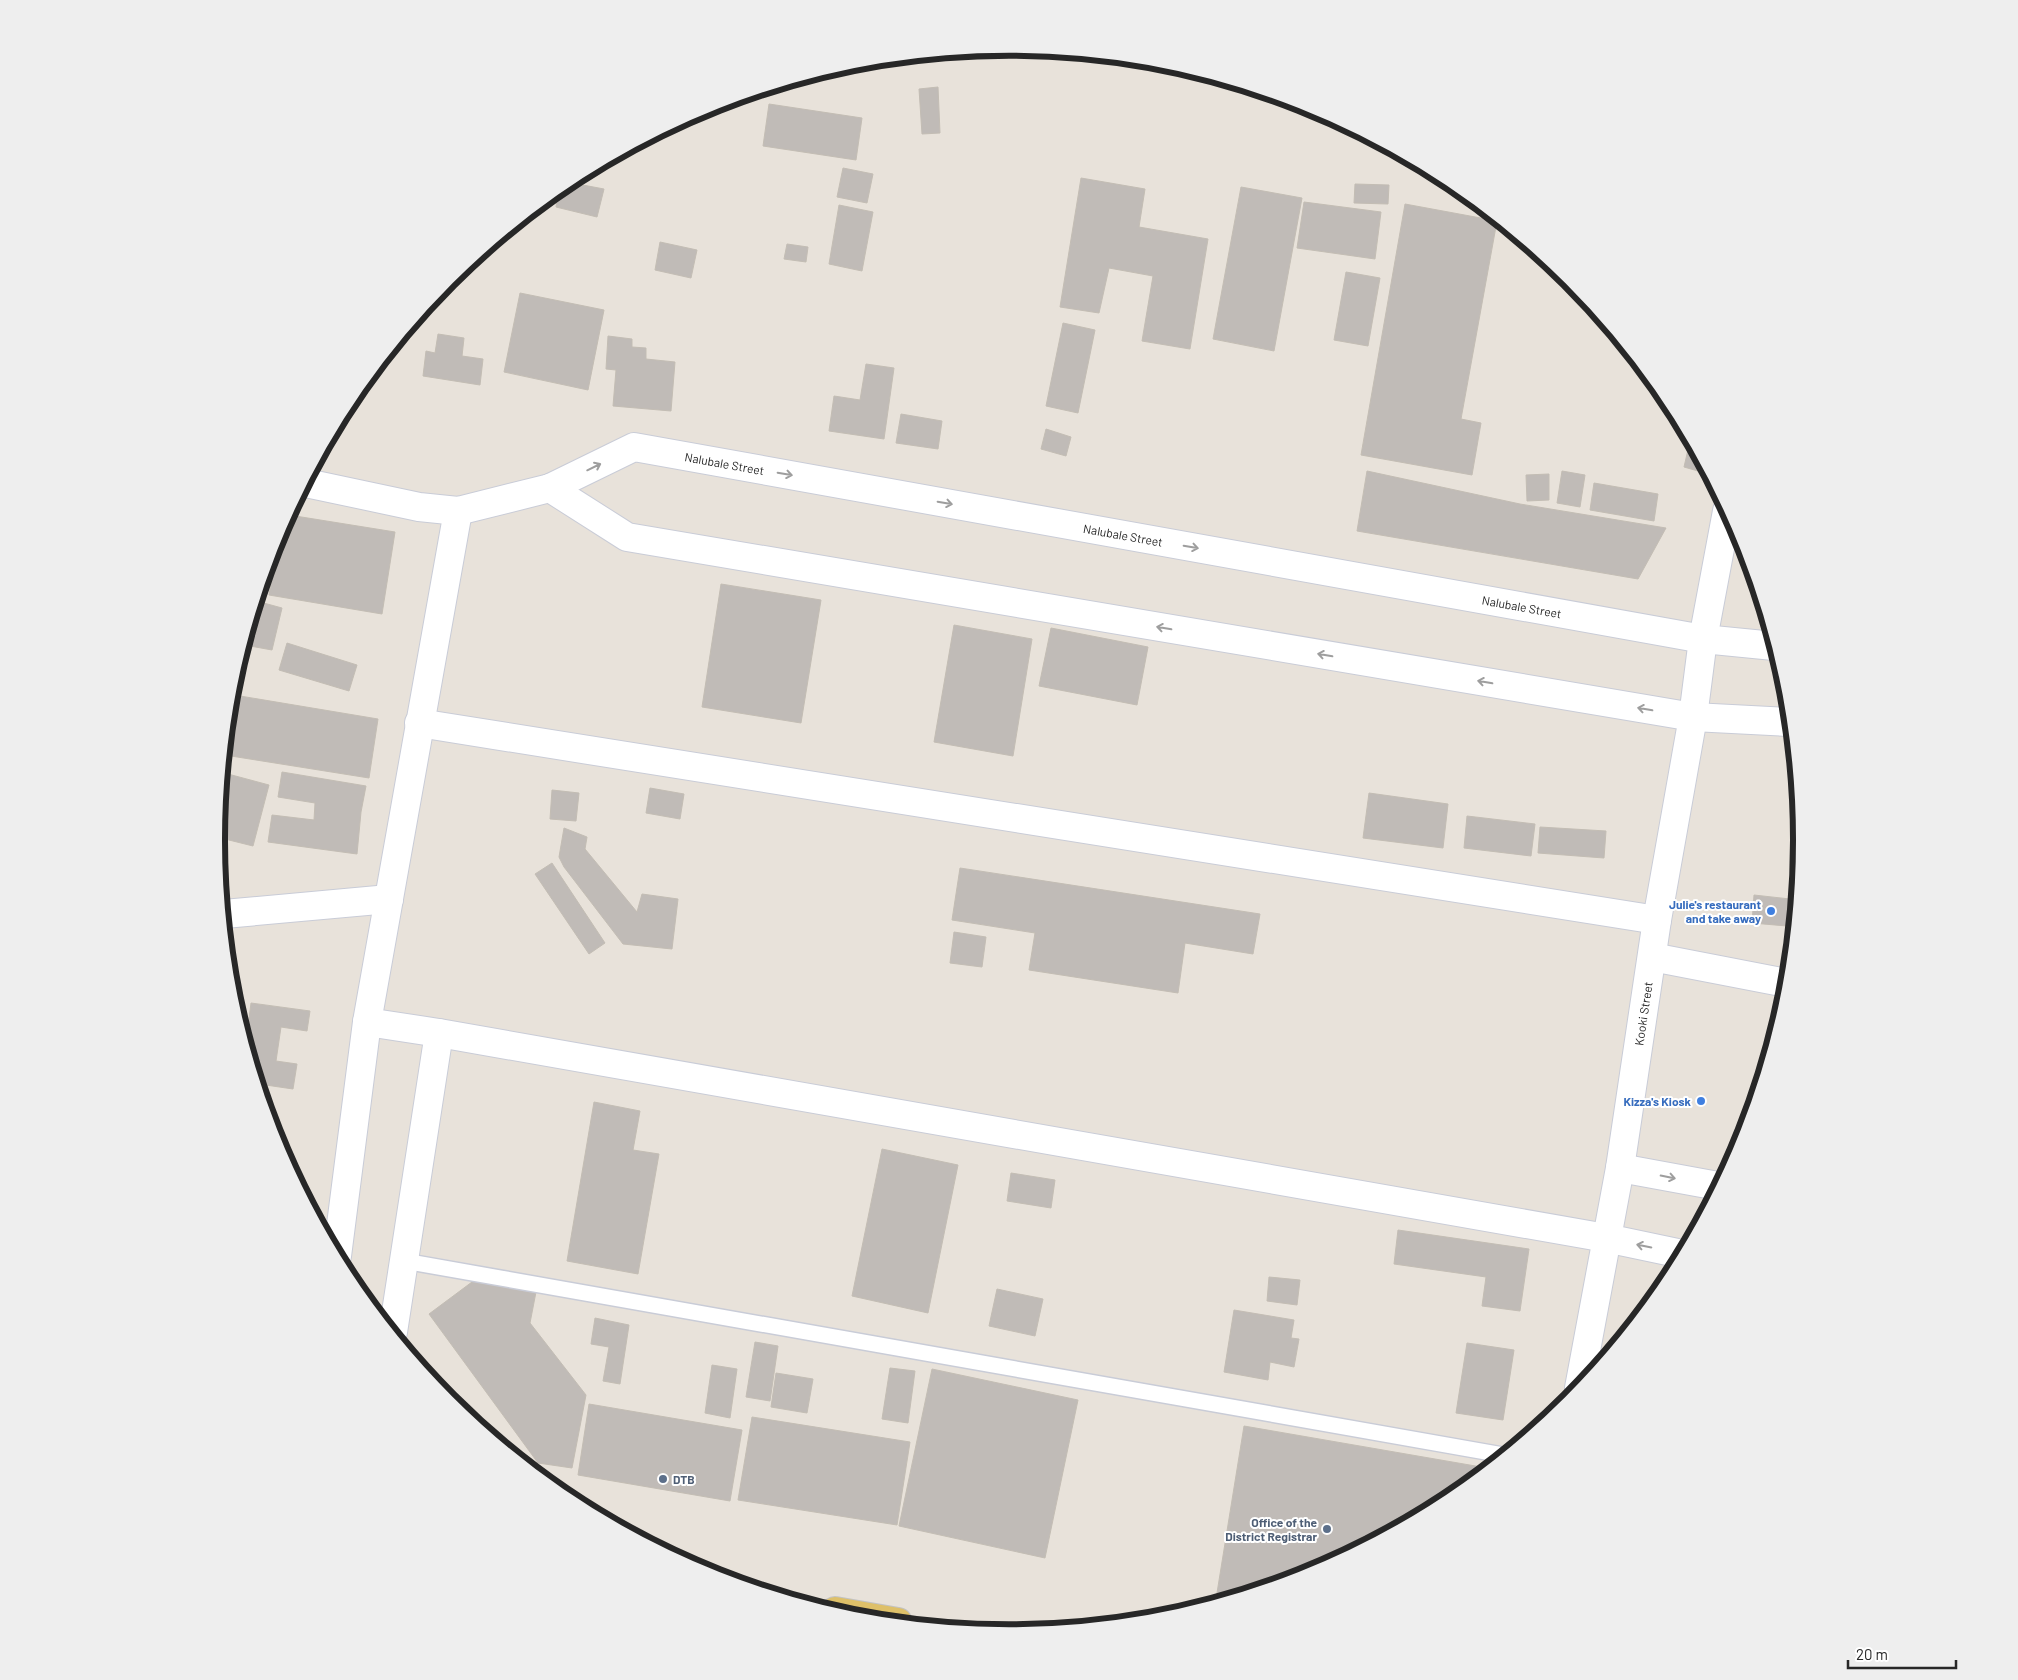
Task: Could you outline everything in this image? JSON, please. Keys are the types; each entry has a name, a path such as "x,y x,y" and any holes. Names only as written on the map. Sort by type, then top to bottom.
{"street":[{"name":"Nalubale Street","path":"311,484 419,507 458,511 550,488 634,447 1703,639 1768,645"},
{"path":"550,488 627,537 1693,717 1783,722"},
{"path":"338,1245 367,1022 458,511"},
{"name":"Kooki Street","path":"1581,1375 1620,1168 1657,920 1693,717 1703,639 1725,522"},
{"path":"419,723 1657,920"},
{"path":"229,914 389,900"},
{"path":"1652,957 1780,982"},
{"path":"367,1022 1606,1238 1675,1253"},
{"path":"393,1325 438,1033"},
{"path":"1620,1168 1713,1185"}],"lane":[{"path":"404,1261 1496,1454"}],"building":[{"path":"938,87 940,133 922,134 919,89"},
{"path":"769,104 862,118 856,160 763,146"},
{"path":"843,168 873,174 867,203 837,197"},
{"path":"1081,178 1145,189 1139,227 1208,239 1190,349 1142,341 1153,276 1109,268 1099,313 1060,307"},
{"path":"580,184 604,189 597,217 556,207 557,200"},
{"path":"1355,184 1389,185 1388,204 1354,203"},
{"path":"1241,187 1302,198 1274,351 1213,339"},
{"path":"1304,202 1381,212 1375,259 1297,248"},
{"path":"1405,204 1488,219 1496,226 1461,419 1481,423 1472,475 1361,455"},
{"path":"839,205 873,212 862,271 829,264"},
{"path":"660,242 697,250 691,278 655,270"},
{"path":"787,244 808,247 806,262 784,259"},
{"path":"1346,272 1380,278 1368,346 1334,340"},
{"path":"520,293 604,310 588,390 504,372"},
{"path":"1063,323 1095,330 1078,413 1046,406"},
{"path":"438,334 464,338 462,356 483,359 480,385 423,376 426,351 435,353"},
{"path":"608,336 632,339 632,347 646,348 646,359 675,362 671,411 613,406 616,370 606,369"},
{"path":"866,364 894,368 884,439 829,431 834,396 860,400"},
{"path":"901,414 942,421 938,449 896,443"},
{"path":"1046,429 1071,437 1066,456 1041,449"},
{"path":"1688,449 1701,472 1684,467"},
{"path":"1367,471 1520,504 1666,528 1638,579 1357,531"},
{"path":"1562,471 1585,475 1580,507 1557,503"},
{"path":"1549,474 1549,500 1527,501 1526,475"},
{"path":"1594,483 1658,494 1654,521 1590,510"},
{"path":"296,516 395,532 382,614 269,595 272,573"},
{"path":"721,584 821,600 801,723 702,707"},
{"path":"263,603 282,608 272,650 250,646"},
{"path":"954,625 1032,639 1013,756 934,742"},
{"path":"1051,628 1148,647 1137,705 1039,686"},
{"path":"287,643 357,665 349,691 279,670"},
{"path":"240,696 378,719 369,778 231,756"},
{"path":"282,772 366,786 361,812 357,854 268,842 272,815 314,820 315,803 278,797"},
{"path":"228,774 269,785 253,846 225,839"},
{"path":"650,788 684,794 680,819 646,813"},
{"path":"552,790 579,793 576,821 550,819"},
{"path":"1369,793 1448,804 1443,848 1363,838"},
{"path":"1467,816 1535,824 1531,856 1464,848"},
{"path":"1540,827 1606,831 1604,858 1538,853"},
{"path":"564,828 587,837 585,849 637,912 642,894 678,899 672,949 623,944 564,867 559,857"},
{"path":"552,863 605,943 589,954 535,874"},
{"path":"960,868 1260,914 1253,954 1185,943 1178,993 1029,970 1035,933 952,920"},
{"name":"Julie's restaurant and take away","path":"1754,895 1790,899 1787,926 1752,923"},
{"path":"954,932 986,937 982,967 950,963"},
{"path":"251,1003 310,1011 307,1031 281,1027 276,1061 297,1064 293,1089 265,1085 248,1026"},
{"path":"594,1102 640,1111 633,1150 659,1154 638,1274 567,1261"},
{"path":"882,1149 958,1165 928,1313 852,1296"},
{"path":"1011,1173 1055,1180 1051,1208 1007,1201"},
{"path":"1398,1230 1529,1249 1520,1311 1482,1306 1486,1277 1394,1264"},
{"path":"1269,1277 1300,1280 1297,1305 1267,1301"},
{"path":"476,1279 536,1292 530,1323 586,1395 572,1468 538,1463 429,1314"},
{"path":"997,1289 1043,1299 1035,1336 989,1326"},
{"path":"1234,1310 1294,1320 1291,1338 1299,1339 1294,1367 1270,1362 1268,1380 1224,1372"},
{"path":"595,1318 629,1325 620,1384 603,1381 609,1347 591,1344"},
{"path":"755,1342 778,1346 770,1401 746,1397"},
{"path":"1467,1343 1514,1350 1503,1420 1456,1413"},
{"path":"712,1365 737,1369 730,1418 705,1413"},
{"path":"890,1368 915,1371 908,1423 882,1419"},
{"path":"932,1369 1078,1400 1045,1558 899,1526"},
{"path":"776,1373 813,1379 807,1413 771,1407"},
{"path":"589,1404 742,1430 730,1501 578,1475"},
{"path":"752,1417 910,1442 897,1525 738,1500"},
{"path":"1244,1426 1479,1467 1401,1519 1356,1543 1309,1564 1261,1582 1217,1596"}],"place":[{"name":"Julie's restaurant and take away","path":"1771,911"},
{"name":"Kizza's Kiosk","path":"1701,1101"},
{"name":"DTB","path":"663,1479"},
{"name":"Office of the District Registrar","path":"1327,1529"}]}
